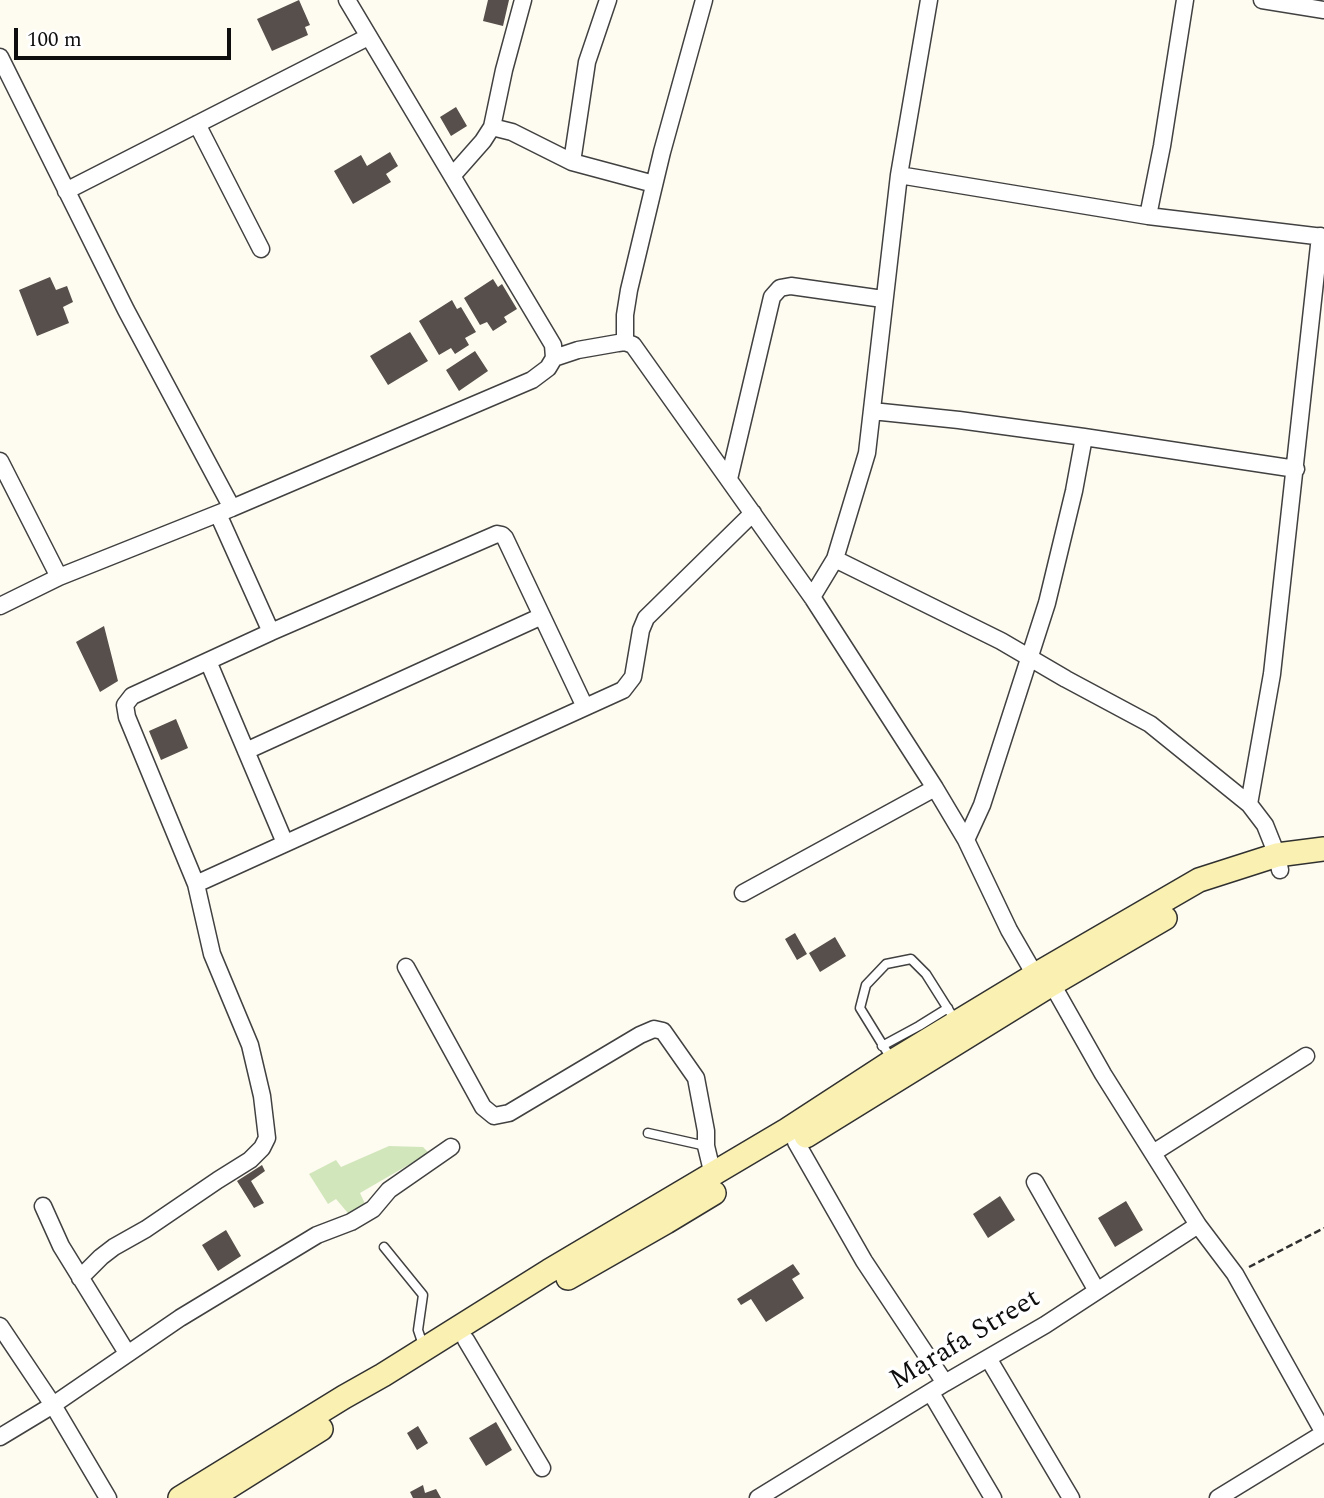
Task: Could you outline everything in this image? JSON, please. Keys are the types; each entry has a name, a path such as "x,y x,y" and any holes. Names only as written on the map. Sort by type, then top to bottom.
{"main road":[{"path":"211,1498 662,1215 713,1175 787,1130 887,1054 927,1041 1044,980 1199,880 1279,863 1324,849"},
{"path":"1279,863 1324,864"},
{"path":"180,1498 549,1271 662,1215 796,1142 927,1041 952,1015 1044,980"}],"street":[{"path":"0,606 59,577 225,511 531,380 548,368 554,358 553,345 546,331 347,0"},
{"path":"453,175 492,127 523,0"},
{"path":"572,162 587,62 608,0"},
{"path":"625,342 629,290 665,140 704,0"},
{"path":"812,597 835,559 867,453 899,175 929,0"},
{"path":"1148,216 1185,0"},
{"path":"1262,0 1324,10"},
{"path":"66,191 368,37"},
{"path":"0,57 225,511 271,632"},
{"path":"197,124 261,249"},
{"path":"492,127 512,132 572,162 654,184"},
{"path":"899,175 1148,216 1322,237 1272,674 1249,804"},
{"path":"729,479 772,297 780,288 791,286 883,299"},
{"path":"554,358 578,350 625,342 633,345 812,597 936,788 966,840 1009,930 1044,980 1198,1225 1235,1274 1324,1433 1218,1498"},
{"path":"872,411 1084,437 1296,469"},
{"path":"966,840 982,805 1047,603 1084,437"},
{"path":"0,461 59,577"},
{"path":"196,884 623,690 633,677 641,630 646,618 753,513"},
{"path":"80,1278 101,1257 250,1160 265,1144 267,1129 250,1045 212,954 196,884 127,717 125,705 132,696 271,632 497,534 505,538 585,707"},
{"path":"835,559 1029,657 1150,724 1249,804 1265,825 1279,863"},
{"path":"246,751 542,615"},
{"path":"208,661 285,843"},
{"path":"743,893 936,788"},
{"path":"406,967 483,1107 494,1116 509,1113 640,1035 654,1029 663,1031 696,1078 713,1175"},
{"path":"1153,1153 1306,1056"},
{"path":"796,1142 864,1261 945,1383"},
{"path":"0,1437 180,1318 317,1234 351,1222 373,1209 389,1190 451,1147"},
{"path":"1035,1182 1097,1291"},
{"path":"43,1206 61,1246 127,1353"},
{"name":"Marafa Street","path":"758,1498 988,1359 1198,1225"},
{"path":"0,1326 108,1498"},
{"path":"466,1340 542,1468"},
{"path":"988,1359 1071,1498"},
{"path":"931,1393 993,1498"}],"lane":[{"path":"887,1054 860,1007 866,985 886,964 911,959 926,974 952,1015"},
{"path":"648,1133 706,1146"},
{"path":"384,1247 423,1295 418,1330 424,1348"}],"path":[{"path":"1235,1274 1324,1228"}],"green space":[{"path":"389,1146 423,1147 429,1153 360,1193 368,1210 353,1219 336,1199 328,1204 309,1174 336,1160 341,1167"}],"building":[{"path":"299,0 310,25 305,27 308,35 272,51 257,19"},
{"path":"488,0 509,0 503,26 483,21"},
{"path":"456,107 467,126 451,136 440,117"},
{"path":"390,152 398,166 386,174 391,182 353,204 334,171 361,155 367,166"},
{"path":"50,277 56,290 67,286 73,302 63,307 69,323 37,336 19,290"},
{"path":"493,279 498,287 502,284 517,309 504,317 507,322 493,331 487,322 480,325 464,298"},
{"path":"452,300 457,309 461,307 476,332 465,338 469,345 455,354 451,348 439,355 419,321"},
{"path":"410,332 428,361 388,385 370,356"},
{"path":"475,351 488,371 459,391 446,370"},
{"path":"104,626 118,681 100,692 76,642"},
{"path":"176,719 188,748 161,760 149,731"},
{"path":"795,933 807,954 797,960 785,939"},
{"path":"835,937 846,956 820,972 809,953"},
{"path":"262,1165 265,1171 251,1181 264,1203 254,1208 237,1181"},
{"path":"1000,1196 1015,1220 988,1238 973,1214"},
{"path":"1126,1201 1143,1230 1115,1247 1098,1218"},
{"path":"226,1230 241,1256 218,1271 202,1245"},
{"path":"793,1264 800,1274 792,1279 804,1298 766,1322 751,1299 741,1305 737,1299"},
{"path":"496,1422 512,1450 486,1466 469,1438"},
{"path":"418,1426 428,1443 417,1450 407,1433"},
{"path":"423,1485 425,1493 436,1489 441,1498 413,1498 410,1492"}]}
